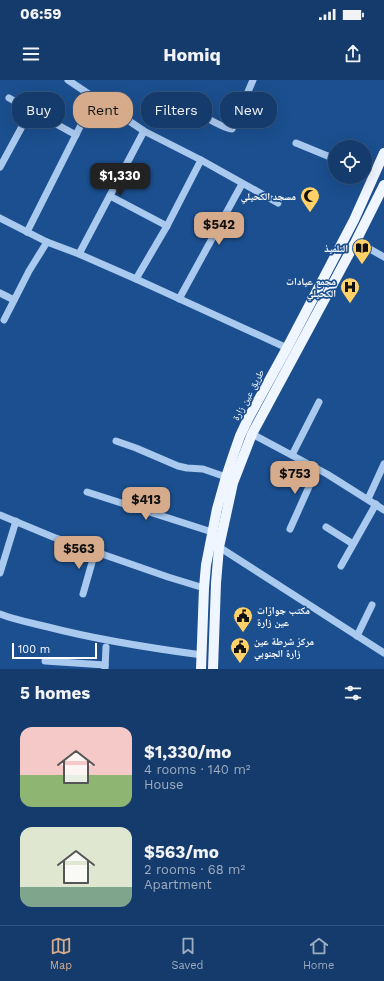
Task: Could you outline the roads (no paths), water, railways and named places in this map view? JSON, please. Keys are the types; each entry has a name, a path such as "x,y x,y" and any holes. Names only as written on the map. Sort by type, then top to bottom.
{"main road":[{"name":"طريق عين زارة","path":"372,170 384,153"},
{"name":"طريق عين زارة","path":"201,669 206,564 217,509 226,477 240,436 354,220 366,184"},
{"path":"213,669 216,583 219,547 233,483 252,434 384,185"}],"street":[{"path":"68,80 87,92"},
{"path":"212,120 229,129 232,129 253,80"},
{"path":"133,123 144,131 201,160 278,203"},
{"path":"0,167 21,128"},
{"path":"63,128 76,135"},
{"path":"27,232 80,128"},
{"path":"79,254 144,131"},
{"path":"296,143 328,156"},
{"path":"136,279 167,226 201,160"},
{"path":"180,299 242,184"},
{"path":"110,196 167,226"},
{"path":"0,218 47,242 79,254 136,279 287,348"},
{"path":"356,240 384,257"},
{"path":"4,320 29,271 47,242"},
{"path":"0,293 14,300"},
{"path":"292,455 319,402"},
{"path":"252,434 317,468 384,510"},
{"path":"116,441 178,466 203,469 226,477"},
{"path":"368,499 384,464"},
{"path":"290,529 317,468"},
{"path":"87,492 212,532"},
{"path":"341,566 376,504"},
{"path":"0,515 53,537 168,578 204,588"},
{"path":"0,572 16,521"},
{"path":"326,527 353,544"},
{"path":"219,547 384,653"},
{"path":"83,594 95,552"},
{"path":"357,636 372,605"},
{"path":"0,614 103,640 202,656"},
{"path":"45,660 105,667 106,647"}],"place":[{"name":"مسجد الكحيلي","path":"310,213"},
{"name":"التلميذ","path":"362,265"},
{"name":"مجمع عيادات الكحيلي","path":"350,304"},
{"name":"مكتب جوازات عين زارة","path":"243,633"},
{"name":"مركز شرطة عين زارة الجنوبي","path":"240,664"}]}
